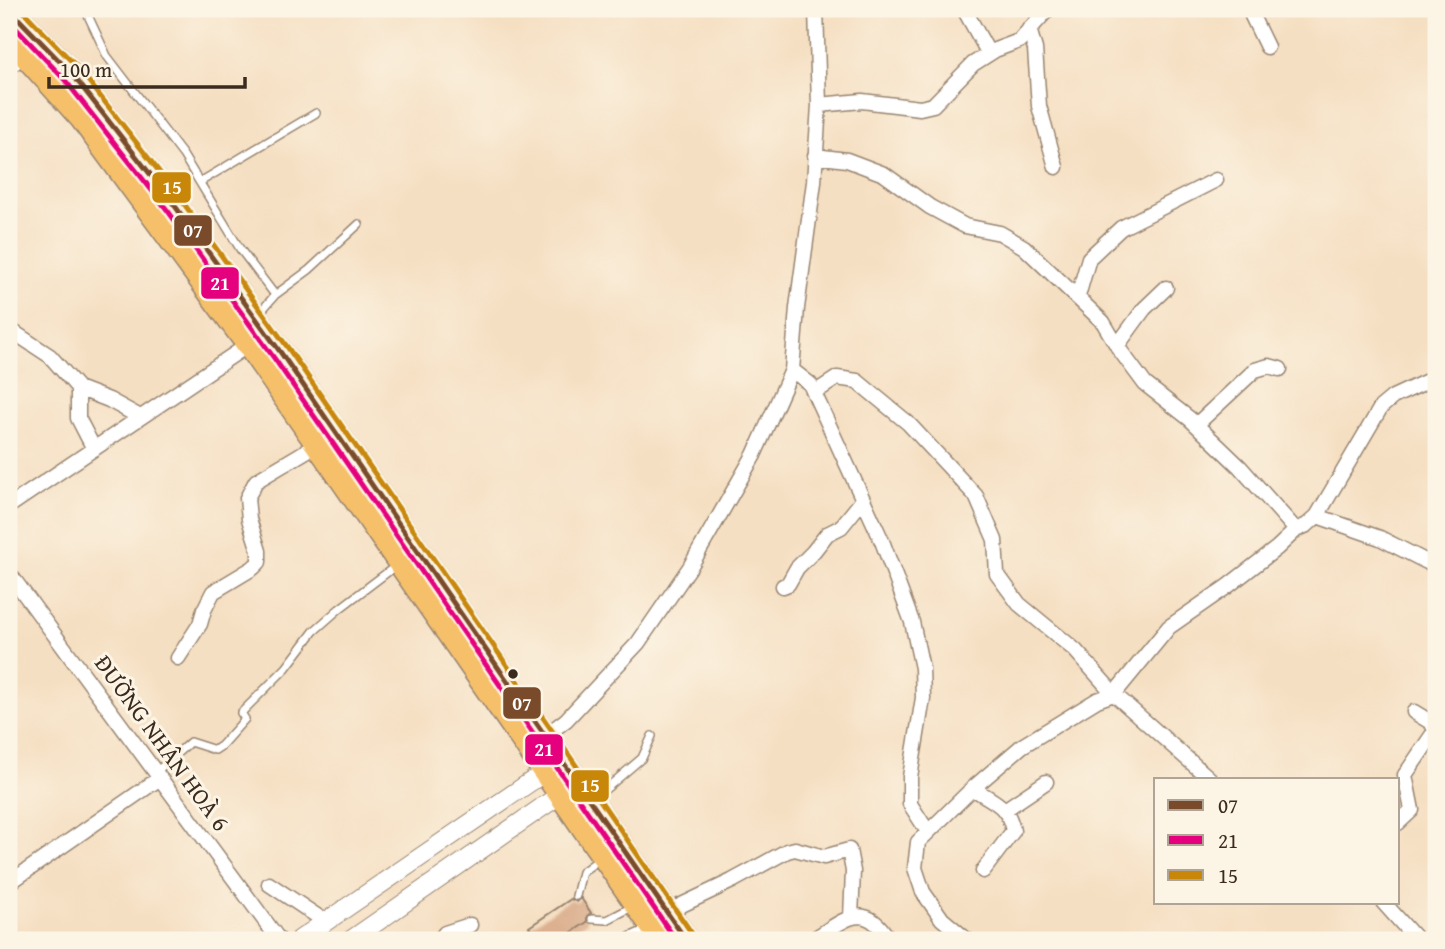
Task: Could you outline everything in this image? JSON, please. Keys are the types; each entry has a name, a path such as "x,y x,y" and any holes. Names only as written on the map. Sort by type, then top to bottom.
{"highway":[{"path":"9,9 72,74 128,143 537,742 545,772 604,856 655,916 686,940"},
{"path":"9,37 18,64 82,118 257,332 318,444 400,563 537,742 590,802 655,916"}],"street":[{"path":"537,742 566,720 638,643 690,567 754,455 792,370 816,156 819,105 816,9"},
{"path":"964,9 989,54"},
{"path":"819,105 862,101 920,108 933,104 973,64 1019,41 1048,9"},
{"path":"1251,9 1267,47"},
{"path":"1029,29 1037,58 1039,106 1056,167"},
{"path":"816,156 847,159 884,174 930,207 965,226 1000,233 1024,247 1102,321 1145,384 1196,425 1240,467 1296,530"},
{"path":"1078,296 1089,258 1121,228 1216,180"},
{"path":"1117,346 1144,309 1166,288"},
{"path":"9,506 140,417 257,332"},
{"path":"12,335 50,356 78,388 109,400 140,417"},
{"path":"1196,425 1255,370 1269,366 1280,369"},
{"path":"792,370 810,384 882,541 912,622 922,668 923,698 910,777 910,804 928,832"},
{"path":"967,940 950,935 923,891 915,868 918,842 973,788 1022,746 1097,701 1114,694 1169,627 1228,586 1296,530 1307,525 1317,516 1381,407 1393,397 1436,377"},
{"path":"814,393 837,378 857,382 908,423 976,496 995,540 997,574 1019,604 1075,650 1114,694 1209,778"},
{"path":"78,388 78,418 94,449"},
{"path":"178,658 200,624 214,592 259,562 247,498 256,481 318,444"},
{"path":"783,586 788,584 797,568 814,552 827,534 841,527 862,501"},
{"path":"1317,516 1380,538 1427,562"},
{"name":"ĐƯỜNG NHÂN HOÀ 6","path":"9,573 279,940"},
{"path":"1400,821 1412,810 1405,775 1435,731 1432,723 1414,712"},
{"path":"299,940 545,772"},
{"path":"9,883 158,776"},
{"path":"1006,809 1046,782"},
{"path":"973,788 1006,809 1013,831 982,871"},
{"path":"352,940 561,794"},
{"path":"631,940 655,916 795,849 824,857 849,850 853,871 850,917"},
{"path":"269,884 326,922"},
{"path":"1385,904 1417,940"},
{"path":"812,940 850,917 861,915 872,920 889,940"},
{"path":"440,940 445,933 470,925"}],"lane":[{"path":"85,9 107,56 183,155 240,249 275,295"},
{"path":"200,182 316,113"},
{"path":"257,332 275,295 309,270 359,224"},
{"path":"158,776 190,742 215,750 221,746 244,719 241,713 286,668 314,631 400,563"},
{"path":"590,802 642,758 652,737"},
{"path":"576,896 582,872 604,856"},
{"path":"592,919 655,916"}],"building":[{"path":"581,898 591,913 587,916 587,922 560,940 538,940 529,927 571,899 577,902"}],"transit line":[{"name":"07","path":"9,9 72,74 175,206 281,353 686,940"},
{"name":"15","path":"21,9 79,69 182,201 288,348 693,935"},
{"name":"21","path":"9,21 65,80 168,211 274,358 676,940"}]}
